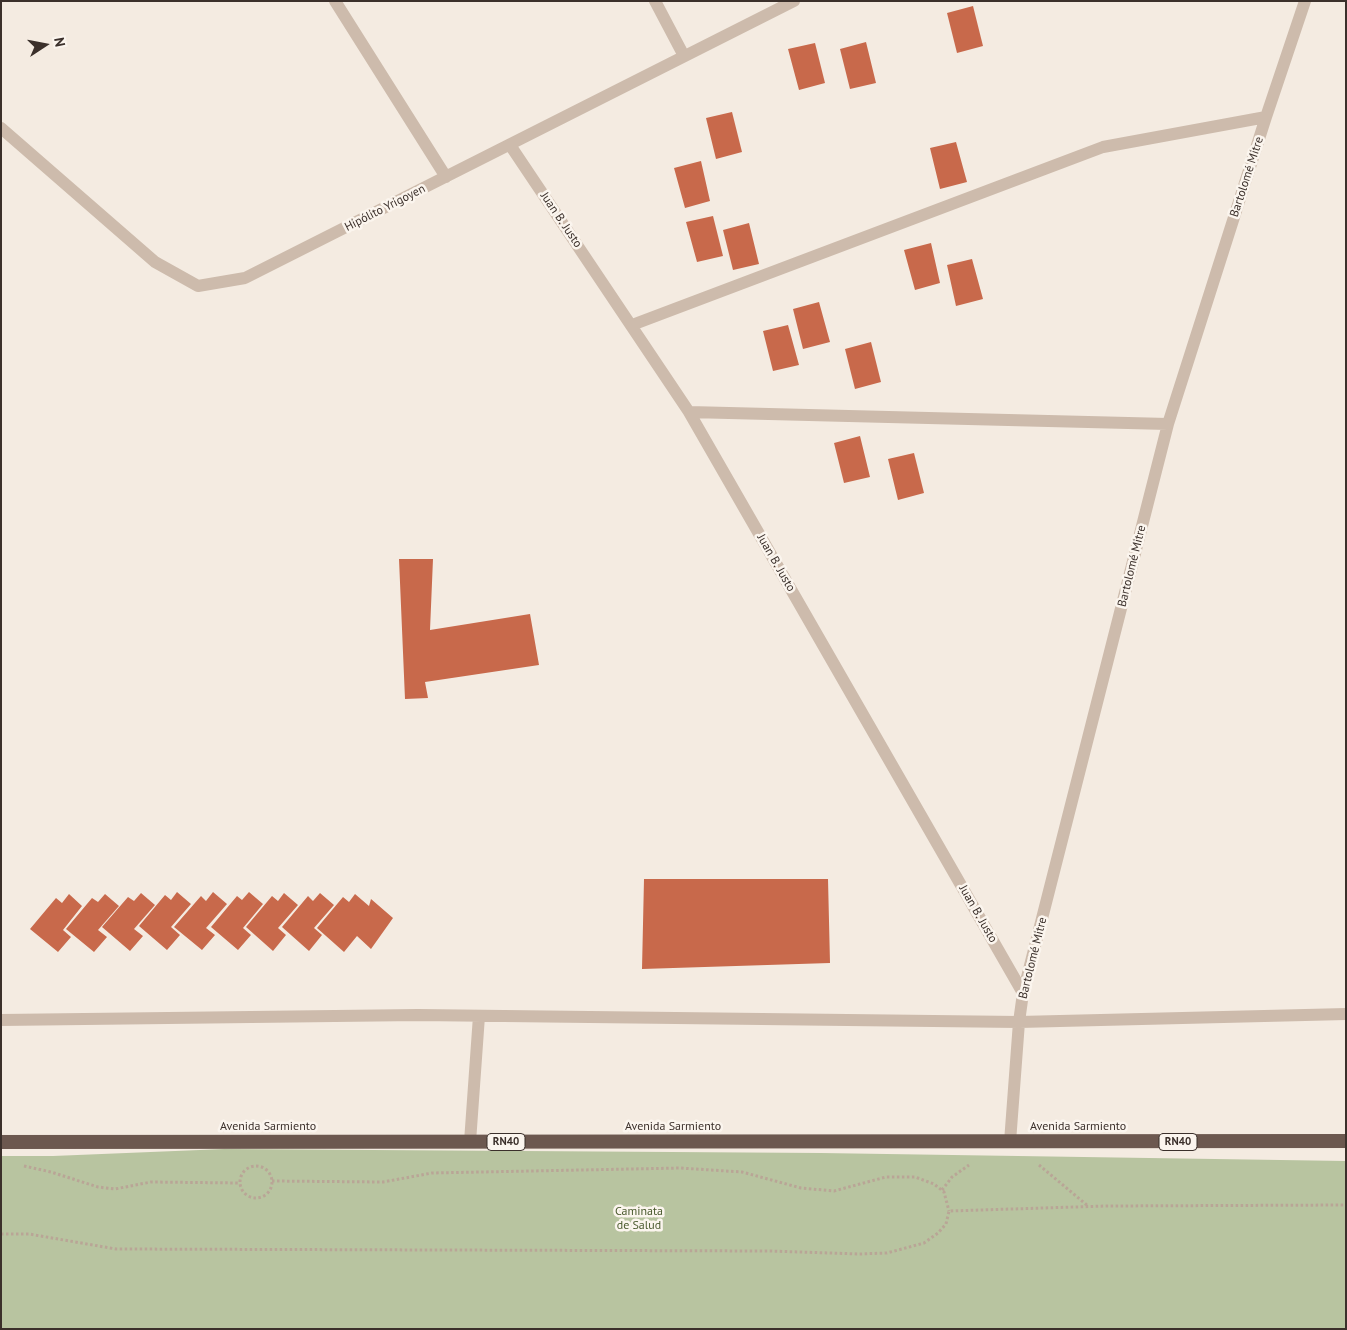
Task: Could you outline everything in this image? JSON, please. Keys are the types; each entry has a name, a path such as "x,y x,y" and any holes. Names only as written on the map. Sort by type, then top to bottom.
{"highway":[{"name":"Avenida Sarmiento","path":"1,1142 1346,1141"}],"street":[{"path":"335,1 446,177"},
{"path":"655,1 684,56"},
{"name":"Hipólito Yrigoyen","path":"1,128 154,262 198,286 245,278 794,1"},
{"name":"Bartolomé Mitre","path":"1010,1142 1023,993 1168,424 1266,117 1306,1"},
{"path":"632,325 1103,147 1266,117"},
{"name":"Juan B. Justo","path":"510,145 689,412 1023,993"},
{"path":"689,412 1168,424"},
{"path":"1,1020 479,1016 1019,1022 1346,1014"},
{"path":"470,1142 479,1016"}],"path":[{"path":"1037,1163 1088,1207"},
{"path":"942,1190 952,1177 970,1164"},
{"path":"259,1165 268,1170 272,1181 271,1190 257,1198 247,1195 240,1183 244,1171 259,1165"},
{"path":"17,1166 52,1172 98,1187 115,1189 151,1182 240,1183"},
{"path":"1,1234 29,1234 116,1249 779,1251 859,1254 906,1249 924,1243 938,1233 946,1224 949,1211 942,1190 934,1184 915,1177 886,1177 834,1191 801,1188 742,1172 680,1168 432,1173 383,1182 272,1181"},
{"path":"949,1211 1088,1207 1346,1204"}],"green space":[{"name":"Caminata de Salud","path":"224,1149 821,1153 1346,1161 1346,1329 1,1329 1,1156 53,1156"}],"building":[{"path":"973,6 983,46 957,53 947,13"},
{"path":"866,42 876,83 850,89 840,49"},
{"path":"815,43 825,83 799,90 788,49"},
{"path":"732,112 742,152 716,159 706,118"},
{"path":"956,142 967,182 940,189 930,148"},
{"path":"701,161 710,201 685,208 674,168"},
{"path":"713,216 723,256 697,262 686,222"},
{"path":"749,223 759,264 733,270 723,230"},
{"path":"931,243 940,283 915,290 904,250"},
{"path":"972,259 983,299 956,306 947,265"},
{"path":"819,302 830,342 803,349 793,309"},
{"path":"788,325 799,365 773,371 763,331"},
{"path":"871,342 881,382 855,389 845,349"},
{"path":"860,436 870,477 844,483 834,443"},
{"path":"914,453 924,493 898,500 888,459"},
{"path":"399,559 433,559 430,630 530,614 539,665 425,682 428,698 405,699"},
{"path":"644,879 828,879 830,963 642,969"},
{"path":"177,892 191,904 171,927 180,935 167,950 139,926 165,895 171,900"},
{"path":"213,892 227,904 206,928 215,935 202,950 174,927 201,896 206,901"},
{"path":"249,892 263,904 243,928 251,935 238,950 211,927 237,896 242,900"},
{"path":"141,893 155,905 134,929 143,936 130,951 102,927 128,897 134,901"},
{"path":"284,893 298,905 278,928 286,935 273,951 246,927 272,896 278,901"},
{"path":"320,893 334,905 314,928 322,935 309,951 282,927 308,896 313,901"},
{"path":"69,894 82,906 63,930 71,937 58,952 30,929 56,898 62,903"},
{"path":"105,894 119,906 98,930 107,937 94,952 66,929 92,898 98,902"},
{"path":"355,894 369,906 371,899 393,918 371,949 357,936 344,952 317,928 343,897 349,902"}]}
